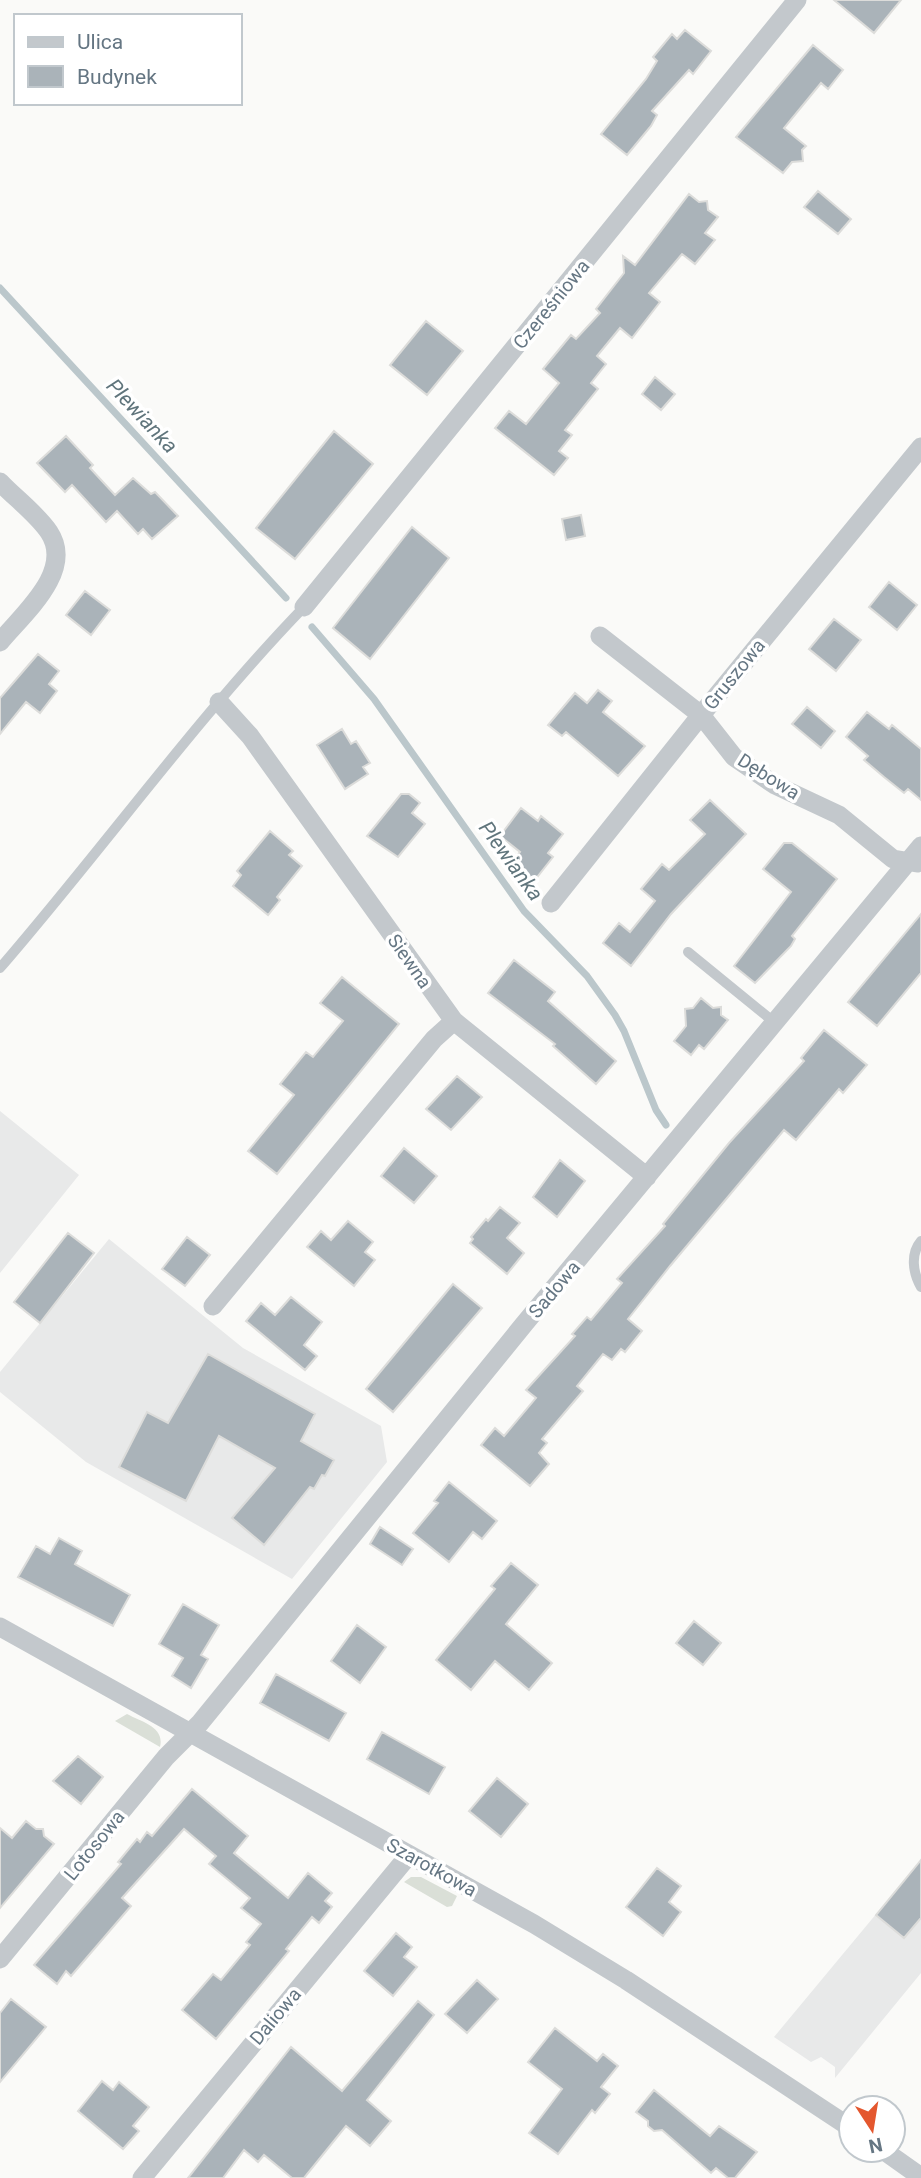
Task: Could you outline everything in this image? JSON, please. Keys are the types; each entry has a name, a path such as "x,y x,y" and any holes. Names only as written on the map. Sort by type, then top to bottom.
{"street":[{"name":"Czereśniowa","path":"304,607 797,0"},
{"name":"Gruszowa","path":"551,903 921,447"},
{"path":"0,482 50,533 57,557 50,581 0,642"},
{"name":"Dębowa","path":"600,636 701,715 734,757 765,778 839,815 893,859 917,857"},
{"name":"Siewna","path":"219,702 250,736 454,1021 647,1177"},
{"name":"Sadowa","path":"189,1733 774,1022 917,857"},
{"path":"213,1306 434,1039 454,1021"},
{"name":"Szarotkowa","path":"0,1627 597,1962 837,2120"},
{"name":"Lotosowa","path":"0,1959 189,1733"},
{"name":"Daliowa","path":"142,2178 410,1855"},
{"path":"903,2164 921,2177"}],"lane":[{"path":"0,968 62,896 219,702 304,607"},
{"path":"688,952 774,1022"},
{"path":"919,1244 913,1263 921,1287"}],"shaded area":[{"path":"0,1111 79,1175 0,1273"},
{"path":"109,1239 243,1348 381,1426 387,1462 292,1579 86,1462 0,1392 0,1372"},
{"path":"127,1714 156,1730 161,1740 160,1747 115,1721"},
{"path":"921,1860 921,1973 835,2078 835,2067 821,2057 811,2062 774,2037"},
{"path":"411,1877 421,1877 457,1896 452,1906 447,1907 404,1882"}],"building":[{"path":"834,0 901,0 874,33"},
{"path":"685,30 711,51 693,74 689,70 652,111 657,115 651,126 627,155 601,134 646,79 657,61 653,57 672,34 677,39"},
{"path":"813,45 843,70 828,89 821,83 784,128 806,146 802,150 803,161 792,162 783,173 736,137"},
{"path":"818,191 851,219 838,234 804,207"},
{"path":"689,194 699,202 707,201 708,210 718,217 705,233 715,240 695,264 682,254 649,293 660,302 632,338 620,328 597,356 606,364 591,383 598,389 565,430 572,435 559,451 568,458 554,475 495,428 509,411 526,424 559,383 543,369 571,335 576,339 600,313 596,309 624,273 623,256 635,265"},
{"path":"426,321 463,351 427,395 390,365"},
{"path":"655,377 675,394 661,410 642,394"},
{"path":"334,431 373,464 295,559 256,528"},
{"path":"66,436 93,465 90,468 115,495 133,478 151,494 155,492 178,516 152,539 143,529 138,534 117,511 106,522 72,485 65,492 37,463"},
{"path":"581,515 585,536 566,540 562,519"},
{"path":"412,527 449,558 370,659 333,628"},
{"path":"889,582 917,605 897,630 869,607"},
{"path":"85,591 110,610 91,635 66,615"},
{"path":"834,619 861,640 836,671 809,649"},
{"path":"38,654 59,671 49,684 57,691 40,713 26,702 0,734 0,698"},
{"path":"598,690 612,701 603,712 645,746 618,776 566,732 562,736 548,725 575,693 587,703"},
{"path":"807,707 835,731 821,748 792,724"},
{"path":"867,712 889,729 892,725 921,749 921,800 908,789 904,793 884,777 864,760 868,756 846,737"},
{"path":"342,729 351,744 356,741 370,763 363,767 368,774 345,789 317,745"},
{"path":"401,794 409,794 420,803 412,813 425,824 398,857 367,836"},
{"path":"710,800 746,834 671,914 631,966 603,943 619,923 630,932 655,901 641,889 662,864 669,870 705,834 690,820"},
{"path":"521,808 538,821 541,816 563,834 548,853 553,857 534,881 511,863 520,852 500,836"},
{"path":"270,831 293,851 289,855 302,866 277,897 280,900 268,915 233,886 241,875 237,871"},
{"path":"784,843 792,843 837,879 792,936 795,939 791,946 755,983 734,966 791,892 763,869"},
{"path":"921,914 921,973 877,1026 848,1002"},
{"path":"514,960 555,992 548,1001 616,1061 596,1084 553,1046 555,1044 488,993"},
{"path":"342,977 399,1024 277,1174 248,1151 294,1095 280,1084 306,1052 313,1057 343,1021 320,1003"},
{"path":"701,998 713,1008 721,1007 721,1015 728,1020 704,1049 699,1045 691,1055 674,1041 686,1026 685,1009 693,1008"},
{"path":"824,1030 867,1065 843,1093 839,1089 796,1140 784,1130 670,1266 628,1319 642,1331 625,1352 621,1349 612,1360 603,1354 577,1386 583,1391 542,1439 547,1443 539,1453 549,1464 530,1486 481,1445 495,1428 504,1436 536,1398 526,1390 575,1336 572,1334 587,1317 591,1320 622,1283 617,1279 665,1226 663,1224 729,1143 804,1061 801,1058"},
{"path":"457,1076 482,1097 451,1130 426,1109"},
{"path":"404,1148 437,1176 414,1203 381,1176"},
{"path":"560,1160 585,1181 557,1217 533,1197"},
{"path":"500,1207 520,1223 507,1238 524,1253 507,1274 470,1243 473,1239 471,1237 486,1219 488,1221"},
{"path":"348,1221 373,1242 365,1252 375,1260 354,1286 307,1247 321,1231 331,1240"},
{"path":"68,1233 94,1253 40,1323 14,1302"},
{"path":"187,1237 210,1255 185,1286 162,1269"},
{"path":"453,1284 482,1308 393,1412 366,1389"},
{"path":"291,1297 322,1322 304,1345 317,1356 305,1370 246,1321 261,1303 275,1315"},
{"path":"208,1354 315,1414 301,1441 334,1460 325,1476 322,1475 314,1489 310,1487 264,1545 232,1518 275,1468 219,1436 186,1501 119,1467 147,1412 168,1423"},
{"path":"449,1482 497,1521 482,1539 473,1532 449,1562 413,1533 438,1503 434,1501"},
{"path":"380,1527 413,1549 402,1565 370,1544"},
{"path":"59,1538 82,1551 75,1564 130,1595 113,1626 18,1577 36,1546 50,1554"},
{"path":"511,1563 538,1585 506,1624 552,1663 529,1690 495,1661 471,1690 436,1660 495,1589 491,1586"},
{"path":"183,1604 219,1625 201,1655 208,1659 191,1688 172,1676 183,1658 159,1644"},
{"path":"694,1621 721,1643 703,1665 676,1643"},
{"path":"357,1625 386,1647 360,1683 331,1661"},
{"path":"276,1674 346,1713 329,1741 260,1703"},
{"path":"382,1732 445,1767 429,1794 367,1759"},
{"path":"78,1756 103,1777 81,1804 53,1781"},
{"path":"497,1778 528,1804 501,1837 469,1811"},
{"path":"192,1789 248,1836 234,1853 288,1898 308,1873 332,1893 325,1901 332,1907 319,1923 312,1917 286,1949 289,1951 216,2039 182,2010 213,1974 221,1980 250,1945 246,1942 261,1924 241,1908 250,1898 209,1864 216,1856 184,1829 122,1898 131,1906 71,1976 66,1971 57,1984 34,1965 121,1864 118,1862 137,1839 140,1842 147,1832 152,1836"},
{"path":"26,1821 36,1829 43,1829 44,1836 54,1844 0,1908 0,1828 12,1838"},
{"path":"921,1860 921,1918 904,1938 876,1915"},
{"path":"657,1868 681,1886 669,1902 681,1912 663,1936 626,1907"},
{"path":"396,1933 412,1947 404,1957 417,1967 393,1996 364,1971"},
{"path":"477,1980 498,1999 467,2033 445,2014"},
{"path":"11,1999 46,2027 0,2082 0,2013"},
{"path":"418,2001 434,2015 367,2100 391,2121 370,2146 346,2126 304,2178 292,2178 264,2155 258,2162 244,2150 223,2178 188,2178 291,2047 342,2091"},
{"path":"555,2028 597,2061 603,2054 618,2066 601,2087 610,2094 595,2113 592,2110 558,2154 529,2133 562,2089 528,2062"},
{"path":"102,2081 113,2090 119,2082 149,2107 133,2126 139,2131 123,2149 78,2111"},
{"path":"654,2090 710,2136 719,2126 757,2152 735,2178 728,2178 716,2168 711,2173 662,2130 654,2131 648,2126 648,2121 636,2112"}],"waterway":[{"name":"Plewianka","path":"0,288 286,598"},
{"name":"Plewianka","path":"312,627 374,699 524,911 587,976 615,1015 656,1110 666,1125"}]}
